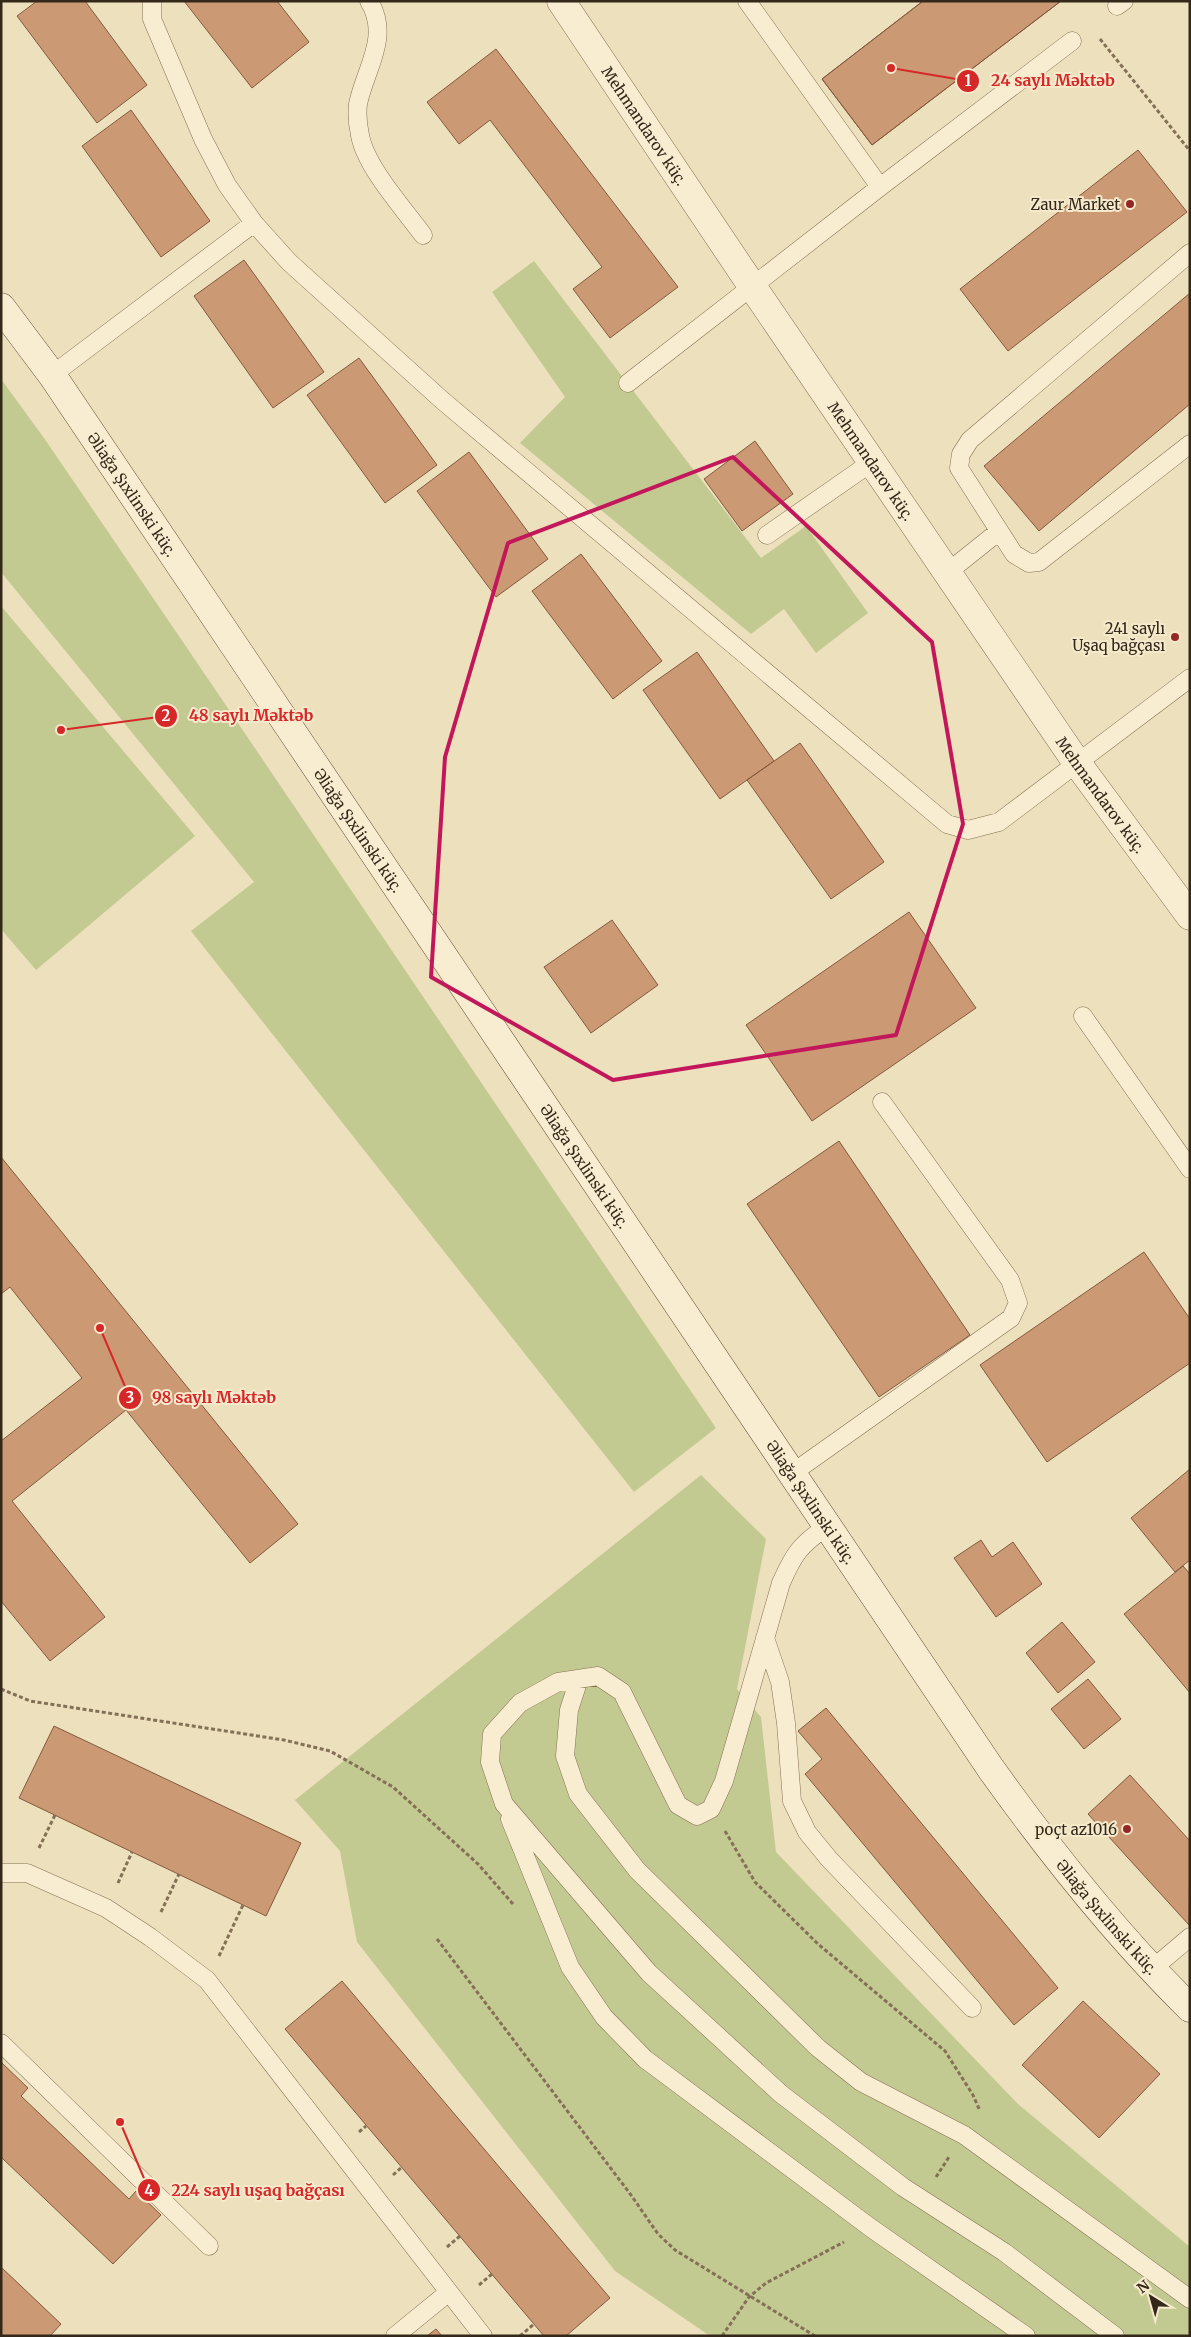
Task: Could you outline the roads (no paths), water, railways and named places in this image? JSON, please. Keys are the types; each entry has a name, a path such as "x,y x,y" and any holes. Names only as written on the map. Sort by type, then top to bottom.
{"main road":[{"name":"Mehmandarov küç.","path":"560,1 1077,763 1190,916"},
{"name":"Əliağa Şıxlinski küç.","path":"1,307 52,375 826,1527 1037,1834 1151,1970 1190,2008"}],"lane":[{"path":"152,1 152,19 203,139 227,185 254,223 289,262 444,401 947,824 968,830 1000,822 1190,678"},
{"path":"369,1 373,7 378,30 376,54 358,105 360,136 371,163 423,235"},
{"path":"747,1 880,186"},
{"path":"628,383 880,186 1072,41"},
{"path":"52,375 254,223"},
{"path":"1190,253 970,440 961,454 959,468 998,532 1014,554 1029,563 1039,562 1190,444"},
{"path":"767,536 872,462"},
{"path":"948,572 998,532"},
{"path":"1083,1016 1190,1169"},
{"path":"791,1474 1011,1318 1018,1303 1010,1280 882,1102"},
{"path":"826,1527 805,1541 794,1554 780,1584 724,1782 711,1809 697,1816 678,1804 622,1692 598,1676 558,1682 520,1703 492,1734 490,1762 504,1804 570,1967 604,2017 638,2052 871,2228 1026,2336"},
{"path":"765,1638 780,1682 792,1801 807,1832 829,1859 972,2008"},
{"path":"579,1679 569,1710 565,1756 578,1794 637,1870 818,2048 861,2082 964,2135 1190,2299"},
{"path":"504,1804 649,1973 781,2094 903,2187 1004,2252 1115,2336"},
{"path":"1,1873 26,1873 106,1908 150,1937 207,1980 483,2336"},
{"path":"1151,1970 1190,1937"},
{"path":"1,2043 209,2246"},
{"path":"395,2336 449,2292"}],"place":[{"name":"24 saylı Məktəb","path":"891,68"},
{"name":"Zaur Market","path":"1130,204"},
{"name":"241 saylı Uşaq bağçası","path":"1175,637"},
{"name":"48 saylı Məktəb","path":"61,730"},
{"name":"98 saylı Məktəb","path":"100,1328"},
{"name":"poçt az1016","path":"1127,1829"},
{"name":"224 saylı uşaq bağçası","path":"120,2122"}]}
